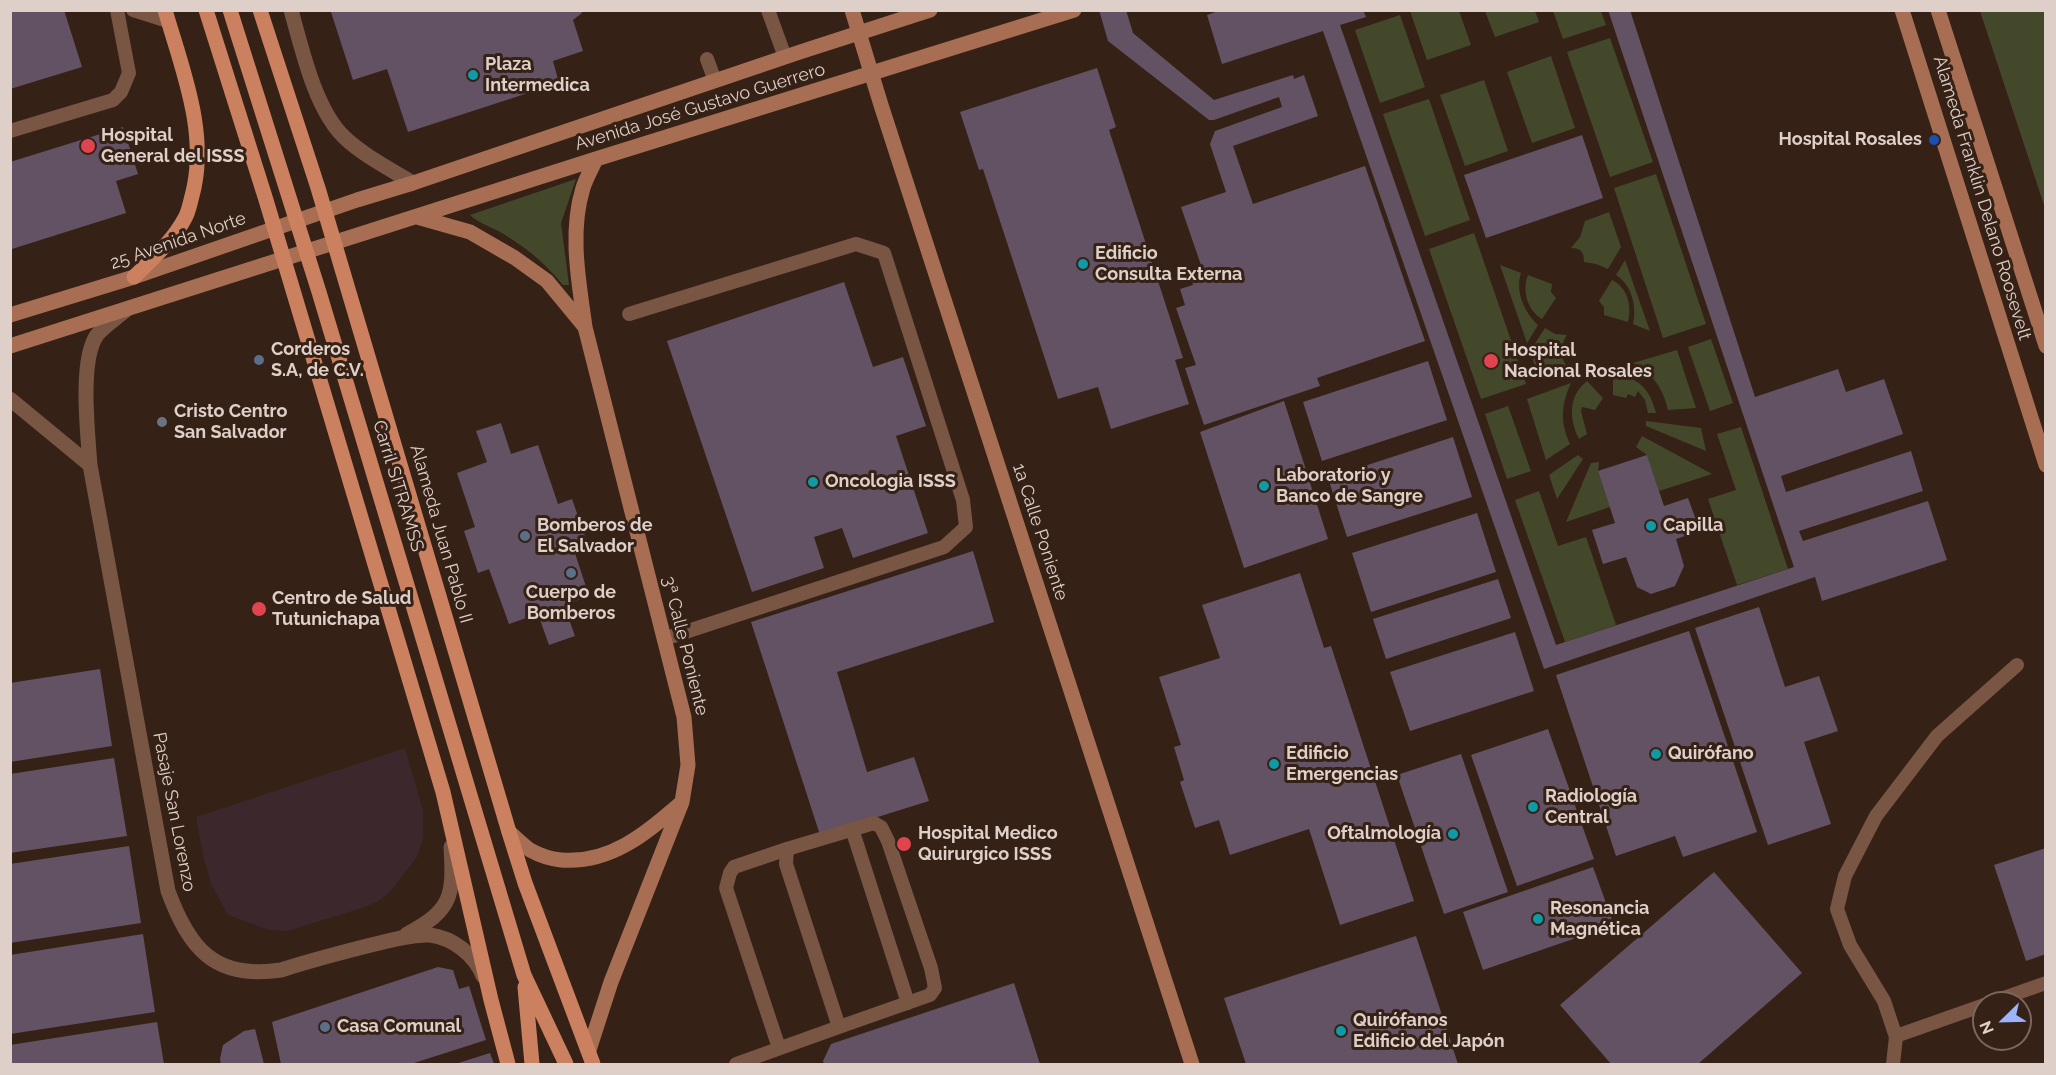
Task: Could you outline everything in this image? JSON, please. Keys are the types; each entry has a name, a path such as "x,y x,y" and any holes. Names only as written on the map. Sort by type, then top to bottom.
{"main road":[{"path":"206,10 273,222 450,820 490,1000 508,1065"},
{"name":"Carril SITRAMSS","path":"230,10 320,292 524,975 566,1065"},
{"name":"Alameda Juan Pablo II","path":"260,10 325,210 525,883 591,1057"},
{"path":"134,277 167,244 186,216 195,183 198,145 191,102 167,16"},
{"name":"Carril SITRAMSS","path":"524,975 532,1065"}],"street":[{"path":"291,10 304,57 326,113 344,136 385,167 413,183"},
{"name":"1a Calle Poniente","path":"852,10 1192,1065"},
{"name":"Avenida José Gustavo Guerrero","path":"357,200 930,10"},
{"name":"Avenida José Gustavo Guerrero","path":"126,310 596,159 1074,10"},
{"name":"Alameda Franklin Delano Roosevelt","path":"1902,10 2046,465"},
{"name":"Alameda Franklin Delano Roosevelt","path":"1938,10 2046,346"},
{"name":"3ª Calle Poniente","path":"591,1057 610,982 682,802 688,765 684,717 585,327 577,271 576,219 583,188 596,159"},
{"name":"25 Avenida Norte","path":"10,315 134,277 357,200"},
{"name":"3ª Calle Poniente","path":"417,217 470,232 515,258 547,281 585,327"},
{"name":"Pasaje San Lorenzo","path":"126,310 97,335 89,356 86,408 90,465 168,891 187,935 209,958 242,971 264,972 281,970 401,938 430,935 460,947 479,965 490,1000"},
{"path":"10,346 126,310"},
{"path":"10,399 90,465"},
{"path":"509,832 532,851 553,859 576,861 596,859 617,850 682,802"},
{"name":"Pasaje San Lorenzo","path":"401,938 425,925 439,914 449,900 453,876 450,820"}],"lane":[{"path":"10,131 113,100 121,92 129,73 117,10"},
{"path":"133,10 167,16"},
{"path":"768,10 785,57"},
{"path":"707,59 715,81"},
{"path":"629,314 856,244 884,253 963,500 966,527 944,547 664,639"},
{"path":"1893,1065 1896,1036 1884,1001 1850,945 1838,909 1845,876 1876,816 1937,736 2017,665"},
{"path":"742,1062 930,995 935,988 931,968 888,841 881,827 874,823 734,867 730,873 726,888 779,1048"},
{"path":"852,829 908,1003"},
{"path":"787,849 786,864 839,1028"},
{"path":"2023,991 2046,983"},
{"path":"1896,1036 1972,1009"}],"shaded area":[{"path":"405,748 423,811 423,838 417,857 389,893 365,907 288,931 269,930 228,915 211,884 196,817"}],"green space":[{"path":"1410,11 1459,11 1471,45 1427,60"},
{"path":"1485,11 1535,11 1539,22 1495,37"},
{"path":"1553,11 1601,11 1606,25 1563,39"},
{"path":"1980,11 2045,11 2045,208"},
{"path":"1400,15 1425,87 1380,103 1355,30"},
{"path":"1610,38 1653,162 1610,177 1567,52"},
{"path":"1551,56 1575,128 1532,143 1507,72"},
{"path":"1484,80 1508,151 1465,166 1440,95"},
{"path":"1429,99 1470,220 1425,236 1383,114"},
{"path":"1656,174 1706,324 1663,338 1614,188"},
{"path":"576,179 561,223 569,285 563,285 535,256 520,245 470,215"},
{"path":"1609,212 1621,247 1608,269 1584,262 1581,251 1571,248 1580,237 1585,221"},
{"path":"1474,233 1526,384 1481,399 1429,249"},
{"path":"1625,260 1650,331 1633,324 1632,297 1626,284 1616,275"},
{"path":"1500,265 1521,273 1519,287 1522,301 1538,325 1527,343"},
{"path":"1528,275 1552,284 1551,292 1556,298 1542,319 1533,311 1527,300"},
{"path":"1612,280 1622,288 1628,298 1628,322 1604,315 1604,307 1599,301"},
{"path":"1545,328 1555,334 1567,335 1562,353 1569,369 1539,380 1530,351"},
{"path":"1711,339 1733,403 1710,411 1688,347"},
{"path":"1677,350 1696,408 1668,410 1656,382 1633,363"},
{"path":"1613,375 1629,378 1642,385 1656,413 1648,413 1645,400 1638,391 1635,397 1628,394 1626,398 1613,395"},
{"path":"1587,381 1603,398 1595,410 1582,407 1587,434 1579,439 1573,424 1572,408 1576,394"},
{"path":"1571,383 1563,413 1570,444 1546,460 1527,399"},
{"path":"1508,406 1531,471 1507,479 1485,414"},
{"path":"1646,421 1701,428 1706,451 1646,426"},
{"path":"1741,427 1788,569 1737,585 1708,499 1736,490 1717,434"},
{"path":"1642,436 1712,474 1659,491 1647,455 1636,447"},
{"path":"1578,455 1583,459 1557,499 1549,475"},
{"path":"1599,462 1598,471 1610,507 1566,522 1591,463"},
{"path":"1539,491 1558,546 1586,537 1616,625 1565,642 1515,500"}],"building":[{"path":"10,10 64,10 82,67 10,89"},
{"name":"Plaza Intermedica","path":"336,10 581,10 582,13 573,20 583,51 553,61 559,83 408,132 387,69 353,80 331,12"},
{"path":"1099,10 1126,10 1133,33 1214,100 1293,75 1294,79 1304,75 1318,116 1233,146 1253,204 1365,166 1425,341 1317,378 1320,386 1204,425 1185,368 1196,365 1176,308 1185,305 1180,289 1193,285 1189,273 1202,268 1181,207 1226,192 1210,144 1215,131 1282,107 1279,97 1209,120 1108,41"},
{"path":"1221,10 1363,10 1366,17 1340,25 1556,645 1794,567 1608,10 1630,10 1755,397 1838,369 1846,392 1884,379 1903,434 1781,476 1786,492 1911,451 1923,491 1799,531 1803,541 1928,501 1947,560 1822,601 1815,577 1544,669 1323,31 1222,64 1207,15"},
{"name":"Edificio Consulta Externa","path":"1097,68 1116,127 1109,130 1183,358 1175,360 1189,404 1111,429 1098,387 1058,399 983,169 979,170 960,112"},
{"path":"123,127 138,174 116,181 126,213 12,249 10,243 10,162"},
{"path":"1582,135 1603,198 1486,238 1464,175"},
{"name":"Oncologia ISSS","path":"844,282 873,367 903,357 926,426 896,436 928,533 853,558 842,528 814,537 824,568 752,592 667,341"},
{"path":"1428,361 1447,420 1322,461 1303,402"},
{"name":"Laboratorio y Banco de Sangre","path":"1284,401 1328,539 1244,568 1200,432"},
{"name":"Bomberos de El Salvador","path":"501,423 511,454 538,445 558,504 572,499 587,542 573,547 589,596 564,605 575,636 549,645 538,614 509,624 489,569 478,573 464,531 475,527 457,473 487,462 476,431"},
{"path":"1453,437 1472,497 1347,537 1328,478"},
{"name":"Capilla","path":"1647,455 1664,506 1688,498 1700,531 1676,539 1684,566 1675,586 1651,594 1637,587 1626,557 1603,564 1592,530 1615,523 1598,471"},
{"path":"1477,513 1496,572 1371,612 1352,553"},
{"path":"973,551 994,622 837,672 867,772 914,757 929,801 820,835 751,622"},
{"name":"Edificio Emergencias","path":"1300,573 1324,648 1331,646 1414,901 1340,925 1309,829 1230,855 1219,820 1195,828 1180,782 1184,780 1174,747 1181,745 1159,677 1220,658 1202,605"},
{"path":"1498,579 1511,618 1386,659 1373,619"},
{"path":"1759,607 1785,687 1819,676 1838,731 1804,742 1831,824 1768,845 1695,628"},
{"name":"Quirófano","path":"1689,631 1757,832 1683,857 1675,836 1616,856 1556,675"},
{"path":"1515,632 1534,691 1410,731 1390,672"},
{"path":"100,669 112,746 10,762 10,683"},
{"name":"Radiología Central","path":"1548,729 1594,859 1517,886 1471,755"},
{"name":"Oftalmología","path":"1461,754 1508,892 1444,914 1397,775"},
{"path":"114,758 127,836 10,853 10,774"},
{"path":"129,846 141,923 10,943 10,864"},
{"path":"2046,848 2046,954 2026,961 1994,865"},
{"name":"Resonancia Magnética","path":"1593,867 1614,925 1483,970 1463,912"},
{"path":"1714,872 1802,973 1698,1064 1611,1064 1560,1005"},
{"path":"143,934 155,1012 10,1034 10,955"},
{"name":"Quirófanos Edificio del Japón","path":"1416,936 1458,1064 1246,1064 1224,998"},
{"path":"438,967 453,970 459,989 469,986 486,1040 411,1064 281,1064 272,1022"},
{"path":"1014,983 1040,1064 824,1064 823,1061 831,1044"},
{"path":"157,1022 164,1064 10,1064 10,1045"},
{"path":"255,1029 264,1064 221,1064 223,1045 244,1031"},
{"path":"490,1053 494,1064 455,1064"}],"place":[{"name":"Plaza Intermedica","path":"473,75"},
{"name":"Hospital Rosales","path":"1934,140"},
{"name":"Hospital General del ISSS","path":"88,146"},
{"name":"Edificio Consulta Externa","path":"1083,264"},
{"name":"Corderos S.A, de C.V.","path":"259,360"},
{"name":"Hospital Nacional Rosales","path":"1491,361"},
{"name":"Cristo Centro San Salvador","path":"162,422"},
{"name":"Oncologia ISSS","path":"813,482"},
{"name":"Laboratorio y Banco de Sangre","path":"1264,486"},
{"name":"Capilla","path":"1651,526"},
{"name":"Bomberos de El Salvador","path":"525,536"},
{"name":"Cuerpo de Bomberos","path":"571,573"},
{"name":"Centro de Salud Tutunichapa","path":"259,609"},
{"name":"Quirófano","path":"1656,754"},
{"name":"Edificio Emergencias","path":"1274,764"},
{"name":"Radiología Central","path":"1533,807"},
{"name":"Oftalmología","path":"1453,834"},
{"name":"Hospital Medico Quirurgico ISSS","path":"904,844"},
{"name":"Resonancia Magnética","path":"1538,919"},
{"name":"Casa Comunal","path":"325,1027"},
{"name":"Quirófanos Edificio del Japón","path":"1341,1031"}]}
